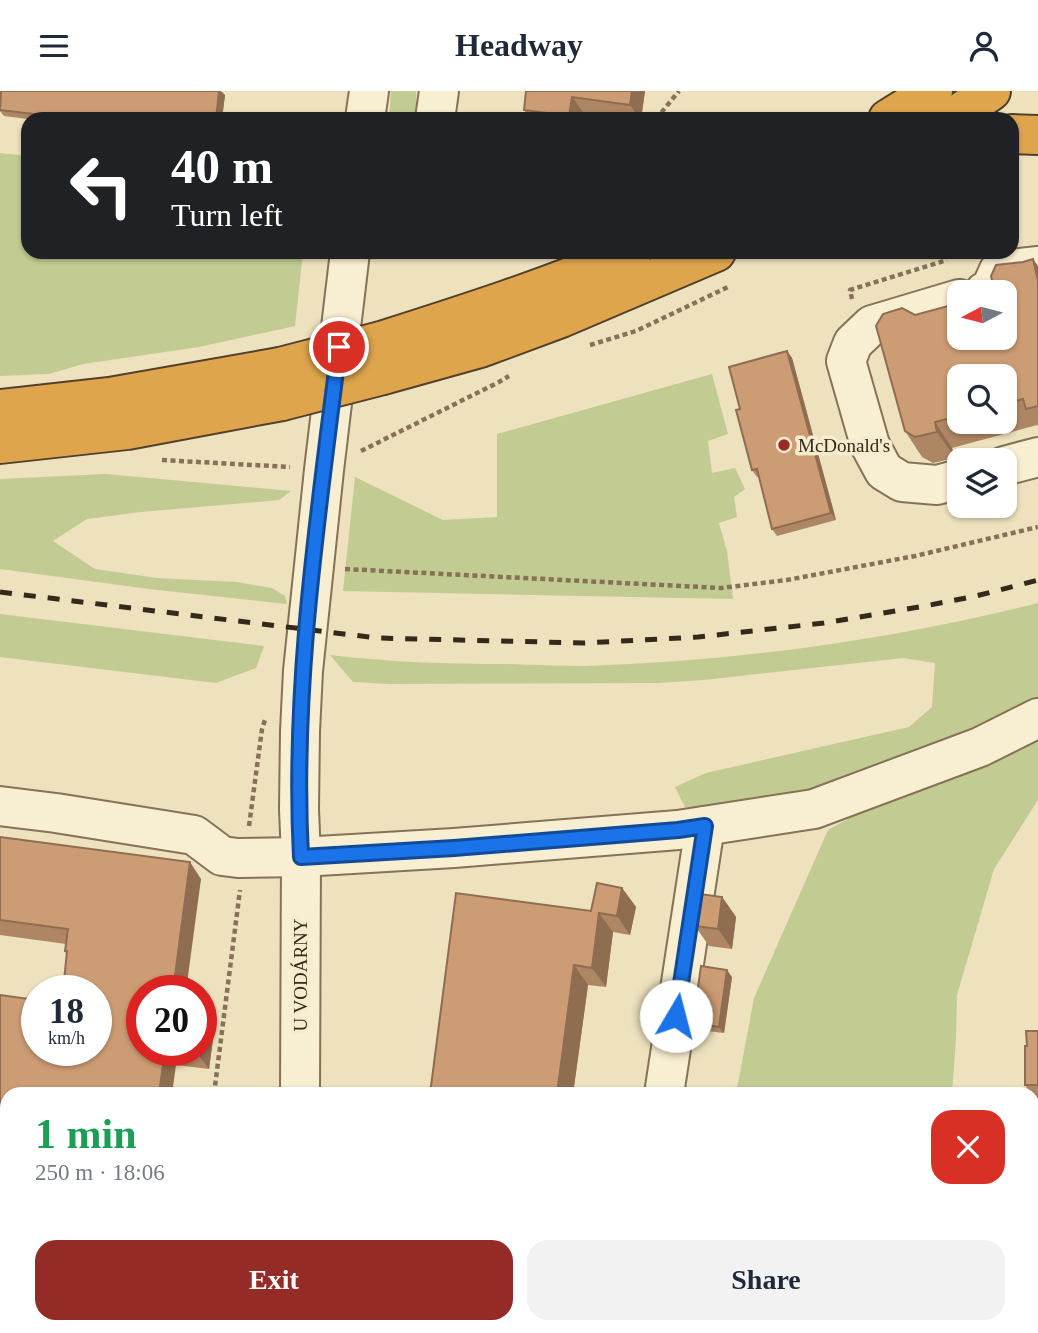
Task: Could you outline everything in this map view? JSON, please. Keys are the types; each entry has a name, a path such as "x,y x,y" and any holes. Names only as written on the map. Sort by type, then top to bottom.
{"highway":[{"path":"872,112 890,91"},
{"path":"899,112 933,91"},
{"path":"961,112 991,91"},
{"path":"1019,134 1038,135"},
{"path":"382,358 506,301 616,259"},
{"path":"0,444 127,430 281,384 382,358 480,348 561,319 722,270"},
{"path":"0,409 110,397 281,384"}],"street":[{"path":"366,112 369,91"},
{"path":"436,112 439,91"},
{"name":"U VODÁRNY","path":"300,1087 299,809 305,643 349,259"},
{"path":"994,280 999,270 1038,266"},
{"path":"947,303 872,325 853,344 846,361 870,446 884,471 902,482 947,482"},
{"path":"1017,463 1038,457"},
{"path":"0,806 194,835 222,856 238,857 301,857 454,848 678,830 814,809 980,747 1038,718"},
{"path":"665,1087 705,826"}],"path":[{"path":"662,112 679,91"},
{"path":"636,331 722,270"},
{"path":"150,459 324,470 510,375"},
{"path":"313,568 721,588 787,580 915,556 1038,527"}],"green space":[{"path":"391,91 416,91 417,112 390,112"},
{"path":"0,153 21,155 21,259 302,259 295,326 199,347 83,364 49,374 0,376"},
{"path":"712,374 728,434 708,441 712,473 735,468 745,489 734,497 737,517 719,523 727,551 733,599 343,591 355,477 443,520 497,517 497,434"},
{"path":"106,474 291,491 279,500 87,519 53,541 95,569 157,578 236,582 272,588 285,596 287,604 0,569 0,479"},
{"path":"1038,603 1038,699 951,742 843,782 744,808 685,807 675,787 706,773 909,727 932,707 935,663 903,658 657,683 389,684 353,682 330,655 418,662 575,666 700,659 870,638"},
{"path":"0,614 264,646 256,668 216,683 0,657"},
{"path":"1038,727 1038,800 994,869 957,995 953,1087 737,1087 754,998 828,830 924,777"}],"building":[{"path":"1,91 219,91 217,112 21,112 0,110"},
{"path":"526,91 632,91 630,105 572,97 570,112 524,110"},
{"path":"1033,259 1038,281 1038,406 1026,409 1023,399 1017,401 1017,364 947,364 947,419 935,422 937,432 915,437 905,431 876,326 883,314 902,308 915,315 947,306 947,350 1017,350 1017,280 992,280 991,276 996,265"},
{"name":"McDonald's","path":"787,351 831,513 772,529 757,469 752,470 736,410 740,409 729,367"},
{"path":"0,837 190,862 175,975 126,975 126,1066 163,1066 160,1087 0,1087 0,995 21,998 21,1066 112,1066 112,975 65,975 68,929 0,920"},
{"path":"597,883 622,888 617,916 599,913 592,968 574,965 558,1087 431,1087 456,893 591,911"},
{"path":"700,894 722,897 718,929 695,926"},
{"path":"701,966 727,970 719,1027 693,1023"},
{"path":"1026,1031 1038,1031 1038,1085 1025,1085"}],"railway":[{"path":"0,592 377,638 584,643 698,637 824,623 976,596 1038,580"}],"place":[{"name":"McDonald's","path":"784,445"}],"route":[{"path":"339,347 305,643 300,731 301,857 454,848 705,826 676,1016"}]}
